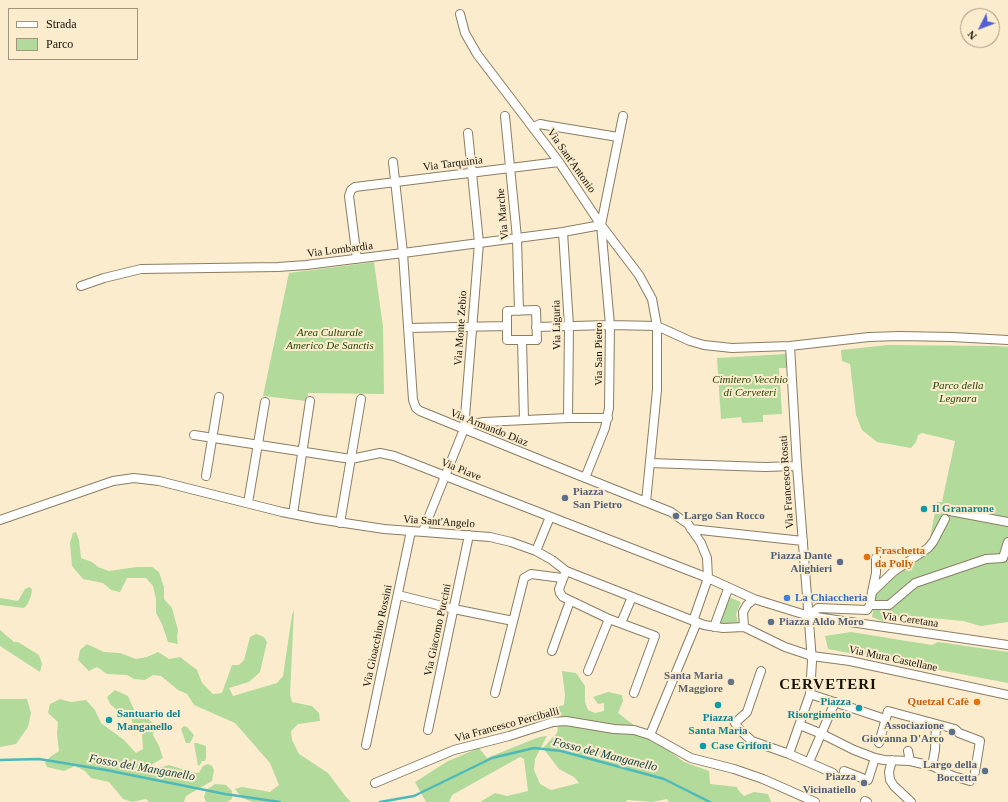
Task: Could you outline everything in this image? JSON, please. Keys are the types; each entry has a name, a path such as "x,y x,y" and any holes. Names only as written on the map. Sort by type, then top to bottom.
{"street":[{"name":"Via Sant'Antonio","path":"460,14 465,33 493,78 559,162 601,225 643,282 653,304 657,326 657,399 646,502"},
{"name":"Via Marche","path":"505,116 517,238 519,311"},
{"path":"601,225 623,116"},
{"path":"533,127 540,124 545,124 618,137"},
{"name":"Via Monte Zebio","path":"423,532 464,429 479,243 468,134"},
{"name":"Via Armando Diaz","path":"393,162 403,254 413,400 415,407 420,411 671,512 682,519 691,529 706,553 708,578"},
{"name":"Via Tarquinia","path":"357,259 349,196 351,190 357,186 559,162"},
{"name":"Via Lombardia","path":"81,286 114,275 148,268 278,267 403,254 563,232 601,225"},
{"name":"Via San Pietro","path":"585,478 608,418 609,404 610,325 601,225"},
{"name":"Via Liguria","path":"563,232 569,326 568,418"},
{"path":"536,310 537,340 507,340 507,311 519,311 536,310"},
{"path":"536,327 610,325 657,326 684,339 704,344 732,348 790,346 892,336 1008,340"},
{"path":"408,328 507,326"},
{"path":"522,340 524,420"},
{"name":"Via Francesco Rosati","path":"790,346 797,466 809,616"},
{"path":"206,476 219,397"},
{"path":"340,523 361,399"},
{"path":"293,514 310,401"},
{"path":"248,503 265,402"},
{"path":"464,429 477,423 568,418 608,418"},
{"name":"Via Piave","path":"194,435 258,446 351,459 376,454 386,454 708,578"},
{"path":"650,463 765,467 797,466"},
{"name":"Via Sant'Angelo","path":"0,520 119,479 149,479 293,514 340,523 502,539 536,551 552,560 564,574 714,627"},
{"path":"950,511 1008,522"},
{"path":"536,551 550,517"},
{"path":"872,592 893,572 928,548 933,542 945,519"},
{"path":"691,529 803,541"},
{"name":"Via Gioacchino Rossini","path":"366,745 411,531"},
{"name":"Via Giacomo Puccini","path":"428,730 469,535"},
{"path":"870,605 890,605 914,583 986,559 1003,558 1008,542"},
{"path":"789,754 810,694 812,656 809,616 818,608 867,610 870,605 876,573 876,558"},
{"path":"495,692 522,581 525,576 531,574 564,574 559,591 563,597 609,619 656,636 634,693"},
{"path":"650,735 695,621 708,578 728,589 714,627 744,627 812,656"},
{"name":"Via Ceretana","path":"728,589 754,599 809,616 1008,645"},
{"path":"398,595 454,609 513,621"},
{"path":"621,623 632,597"},
{"path":"744,627 743,612 754,599"},
{"path":"552,652 570,601"},
{"path":"588,671 609,619"},
{"name":"Via Mura Castellane","path":"812,656 850,662 1008,695"},
{"path":"761,671 747,712 735,723 739,729 752,741 789,754 833,773 842,772 865,779 875,758"},
{"path":"810,694 885,719 936,724 955,729 958,733 980,741 975,772"},
{"path":"809,762 835,702"},
{"path":"879,743 885,719"},
{"name":"Via Francesco Perciballi","path":"374,783 406,771 447,752 509,736 558,721 574,721 614,729 634,730 650,735 691,758 734,769 763,779 815,802"},
{"path":"932,766 935,750 936,724"},
{"path":"800,725 822,734 852,753 875,758 932,766 953,776 970,781"},
{"path":"908,751 910,762"},
{"path":"892,760 889,772 890,780 894,786 911,802"}],"green space":[{"name":"Area Culturale Americo De Sanctis","path":"374,262 383,327 384,394 308,393 307,401 263,396 289,273"},
{"name":"Parco della Legnara","path":"888,345 1008,347 1008,622 981,626 963,621 910,616 884,622 872,617 876,594 885,581 900,570 932,551 950,517 944,515 930,538 937,502 942,502 955,441 922,433 918,435 916,442 911,448 877,442 862,430 856,415 850,364 842,361 841,350"},
{"name":"Cimitero Vecchio di Cerveteri","path":"786,354 787,368 779,368 782,414 763,415 763,422 742,423 741,417 721,419 717,358"},
{"path":"76,532 79,540 81,558 92,562 98,567 109,571 137,567 152,567 159,572 164,587 164,599 172,608 178,630 178,644 168,642 162,624 156,613 156,599 153,586 146,578 127,578 120,592 111,590 103,583 83,579 72,566 70,543 73,533"},
{"path":"29,587 32,589 31,596 24,608 0,605 0,598 18,601 25,589"},
{"path":"728,597 741,602 736,614 738,623 719,625"},
{"path":"294,610 290,695 292,702 312,706 319,713 320,721 298,724 291,731 292,740 299,754 328,773 351,802 253,802 242,798 235,789 242,787 270,792 279,785 270,763 235,723 194,705 187,694 178,690 161,676 153,675 145,680 134,679 127,675 107,674 97,667 89,671 78,660 80,650 87,644 104,652 120,653 136,659 147,657 158,652 169,659 180,657 197,670 202,683 213,694 222,693 232,665 239,665 244,660 250,637 256,634 264,637 267,642 260,672 249,682 229,688 233,696 277,683 283,676"},
{"path":"0,630 14,642 18,642 39,655 42,664 40,672 0,646"},
{"path":"851,632 932,645 938,642 1008,652 1008,683 828,649 825,636"},
{"path":"562,671 576,673 585,686 585,702 588,710 595,713 604,711 604,703 598,704 593,697 608,692 622,695 623,701 618,713 635,726 647,738 658,743 684,762 709,771 710,784 737,787 744,796 754,792 768,794 771,802 669,802 667,799 652,802 627,800 626,802 480,802 495,793 507,796 528,791 524,759 520,757 452,795 449,802 426,802 415,782 448,761 479,748 487,758 539,737 547,736 535,759 534,770 540,784 551,790 579,783 574,777 559,769 543,748 557,733 558,729 555,716 534,725 521,723 522,716 564,705 565,695"},
{"path":"115,690 128,696 136,714 143,714 155,725 153,735 163,758 151,765 158,768 169,765 199,773 203,766 208,764 212,766 214,770 212,781 186,796 184,802 149,802 146,799 132,802 123,799 109,782 91,778 85,771 75,766 64,771 47,767 45,763 50,757 59,751 57,734 58,722 48,713 50,704 60,699 71,702 86,700 95,710 101,723 124,740 136,753 143,749 142,734 133,724 131,717 125,717 110,704 107,697"},
{"path":"0,699 27,699 31,713 28,727 16,744 0,747"},
{"path":"184,726 187,727 194,735 190,743 186,743 181,729"},
{"path":"194,743 206,746 205,761 202,761 198,766"},
{"path":"215,784 226,785 232,791 232,799 227,802 206,802 204,797 206,790"}],"waterway":[{"name":"Fosso del Manganello","path":"380,802 414,796 492,758 534,748 561,751 664,779 710,802"},
{"name":"Fosso del Manganello","path":"0,760 39,759 106,770 225,794 280,802"}],"place":[{"name":"Piazza San Pietro","path":"565,498"},
{"name":"Il Granarone","path":"924,509"},
{"name":"Largo San Rocco","path":"676,516"},
{"name":"Fraschetta da Polly","path":"867,557"},
{"name":"Piazza Dante Alighieri","path":"840,562"},
{"name":"La Chiaccheria","path":"787,598"},
{"name":"Piazza Aldo Moro","path":"771,622"},
{"name":"Santa Maria Maggiore","path":"731,682"},
{"name":"Quetzal Cafè","path":"977,702"},
{"name":"Piazza Santa Maria","path":"718,705"},
{"name":"Piazza Risorgimento","path":"859,708"},
{"name":"Santuario del Manganello","path":"109,720"},
{"name":"Associazione Giovanna D'Arco","path":"952,732"},
{"name":"Case Grifoni","path":"703,746"},
{"name":"Largo della Boccetta","path":"985,771"},
{"name":"Piazza Vicinatiello","path":"864,783"}],"district":[{"name":"CERVETERI","path":"828,685"}]}
